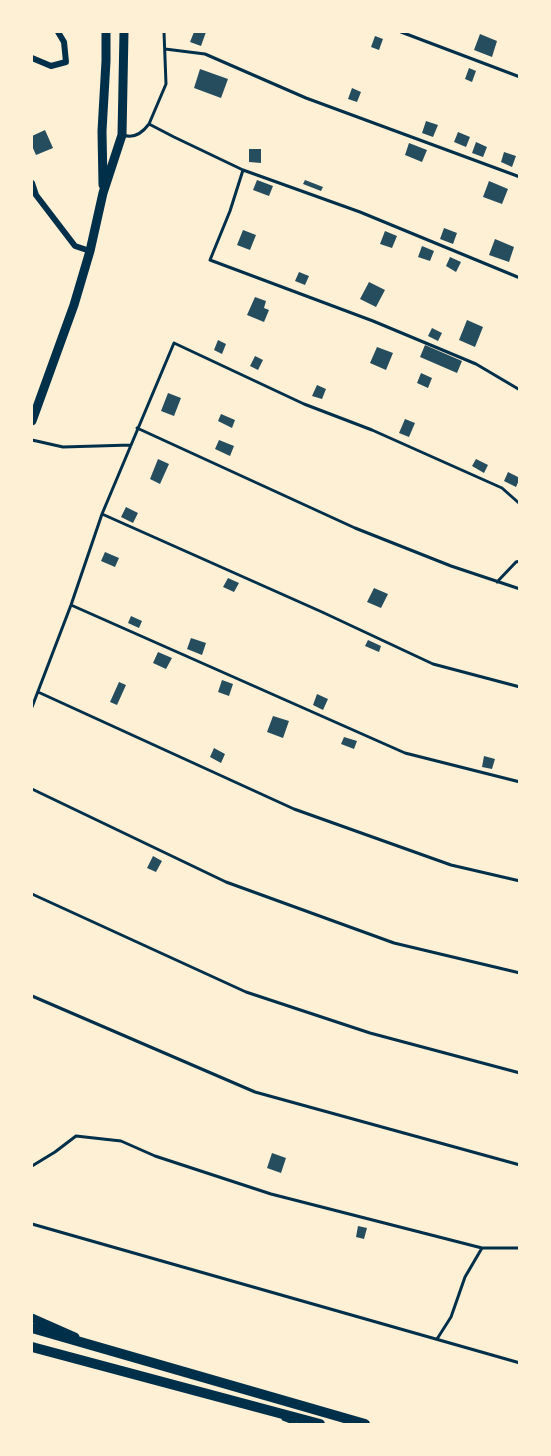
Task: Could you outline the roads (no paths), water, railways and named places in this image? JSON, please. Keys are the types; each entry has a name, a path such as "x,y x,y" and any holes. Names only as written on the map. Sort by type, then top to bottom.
{"highway":[{"path":"32,1328 364,1425"},
{"path":"32,1347 320,1425"}],"main road":[{"path":"103,193 102,131 106,32"},
{"path":"32,421 74,305 90,251 103,193 122,135 124,32"},
{"path":"32,1318 114,1352"}],"street":[{"path":"32,58 51,66 66,62 64,42 58,32"},
{"path":"32,183 36,195 75,246 90,251"}],"lane":[{"path":"122,135 129,137 143,132 166,84 164,32"},
{"path":"401,32 519,77"},
{"path":"165,49 205,54 306,98 519,177"},
{"path":"149,123 174,138 243,170 360,212 519,278"},
{"path":"243,170 230,211 210,260 373,321 476,364 519,390"},
{"path":"32,707 71,605 102,513 174,343 304,404 372,430 502,488 519,504"},
{"path":"137,428 355,528 451,566 519,589"},
{"path":"32,440 63,447 130,445"},
{"path":"102,513 433,664 519,687"},
{"path":"497,582 519,561"},
{"path":"71,605 405,753 519,782"},
{"path":"38,692 294,809 451,865 519,881"},
{"path":"32,789 226,882 394,943 519,973"},
{"path":"32,894 246,992 370,1033 519,1073"},
{"path":"32,996 255,1092 519,1165"},
{"path":"32,1166 76,1136 121,1141 155,1156 271,1194 482,1248 519,1248"},
{"path":"32,1224 519,1363"},
{"path":"437,1339 451,1317 465,1277 482,1248"},
{"path":"247,1406 296,1425"}]}
